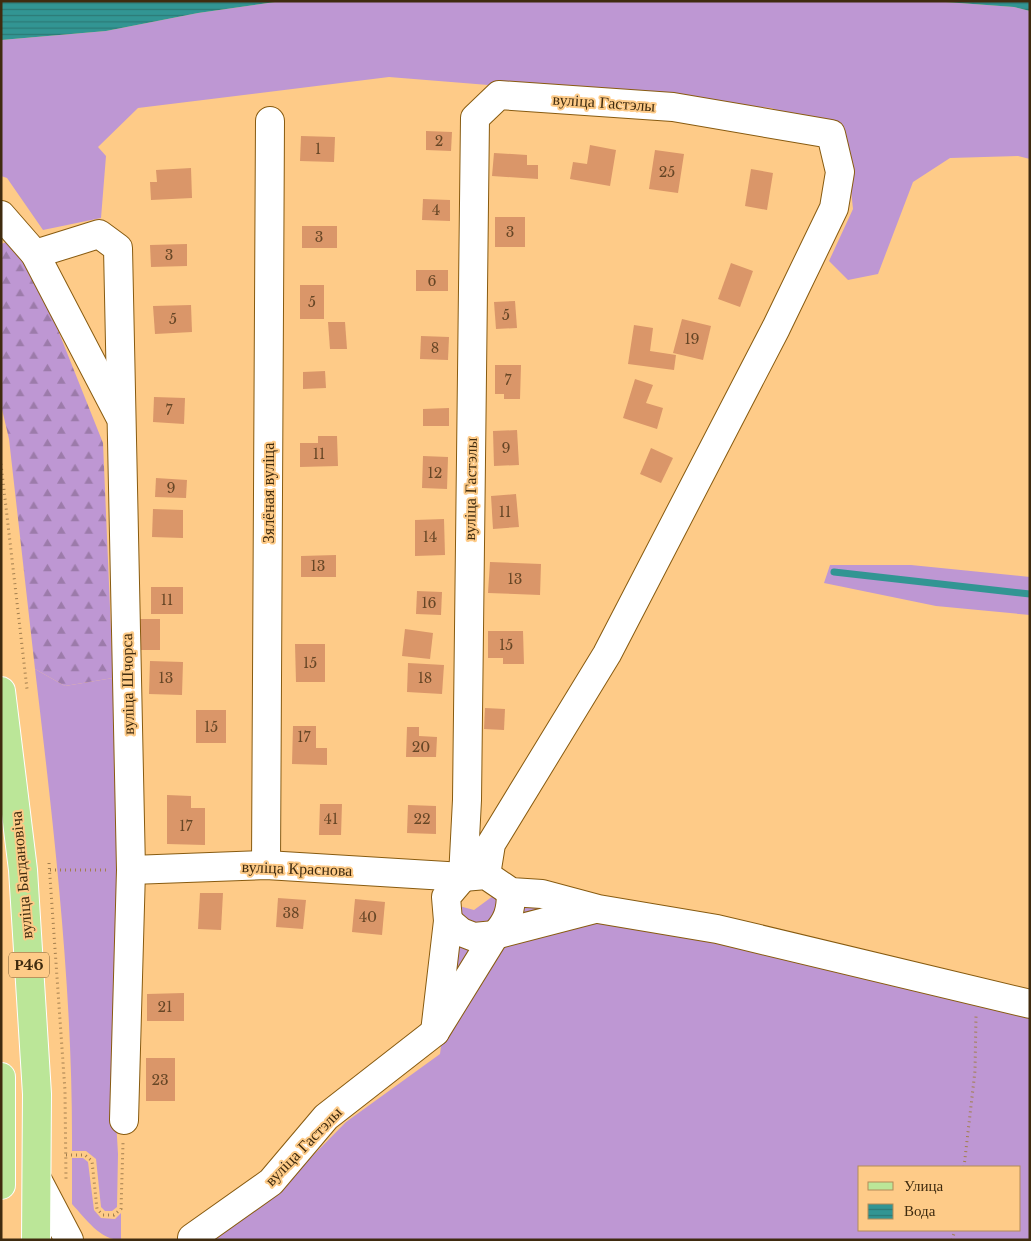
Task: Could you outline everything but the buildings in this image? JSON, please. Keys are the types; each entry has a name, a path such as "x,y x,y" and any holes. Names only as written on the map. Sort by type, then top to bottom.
{"main road":[{"name":"вуліца Багдановіча","path":"1,691 23,870 37,1094 36,1240"},
{"path":"1,1077 1,1185"}],"street":[{"name":"вуліца Гастэлы","path":"499,95 673,107 831,134 840,172 834,208 776,328 606,654 491,844 474,876 467,800 475,118 499,95"},
{"name":"Зялёная вуліца","path":"266,865 270,121"},
{"path":"1,214 35,254 121,421"},
{"name":"вуліца Шчорса","path":"35,254 99,234 118,248 121,421 119,870 124,1120"},
{"name":"вуліца Краснова","path":"119,870 266,865 474,876"},
{"path":"434,1032 448,921 446,897 474,876 511,892 542,894 598,909 717,929 1030,1004"},
{"name":"вуліца Гастэлы","path":"192,1238 271,1182 326,1117 434,1032 495,935 505,923 511,909 511,892"},
{"path":"448,921 461,932 474,937 495,935 598,909"},
{"path":"36,1179 69,1240"}],"path":[{"path":"50,870 119,870"},
{"path":"964,1166 975,1071 977,990"},
{"path":"66,1155 85,1155 92,1161 97,1209 103,1215 114,1215 121,1209 123,1154"}],"green space":[{"path":"282,1 932,1 1014,7 1030,11 1030,159 1018,156 950,158 913,182 878,274 848,280 829,261 853,209 845,134 771,108 389,77 138,108 98,147 106,156 101,218 43,230 7,178 1,176 1,40 106,31 198,13"},
{"path":"12,240 32,265 103,443 113,678 65,686 35,669 9,439 1,405 1,244"},
{"path":"830,565 911,565 1030,577 1030,615 936,606 824,583"},
{"path":"35,669 65,686 113,678 119,870 116,1120 118,1154 117,1207 112,1211 105,1211 101,1207 96,1159 86,1151 72,1151 66,970 49,789"},
{"path":"516,879 990,980 1030,991 1030,1240 211,1240 279,1190 346,1122 440,1054 459,906 474,910"},
{"path":"72,1158 83,1158 88,1162 94,1210 101,1218 115,1219 121,1213 121,1240 113,1239 100,1233 72,1204"}],"water":[{"path":"1,1 282,1 198,13 106,31 1,40"},
{"path":"932,1 1030,1 1030,11 1014,7"}],"waterway":[{"path":"834,572 1030,594"}]}
